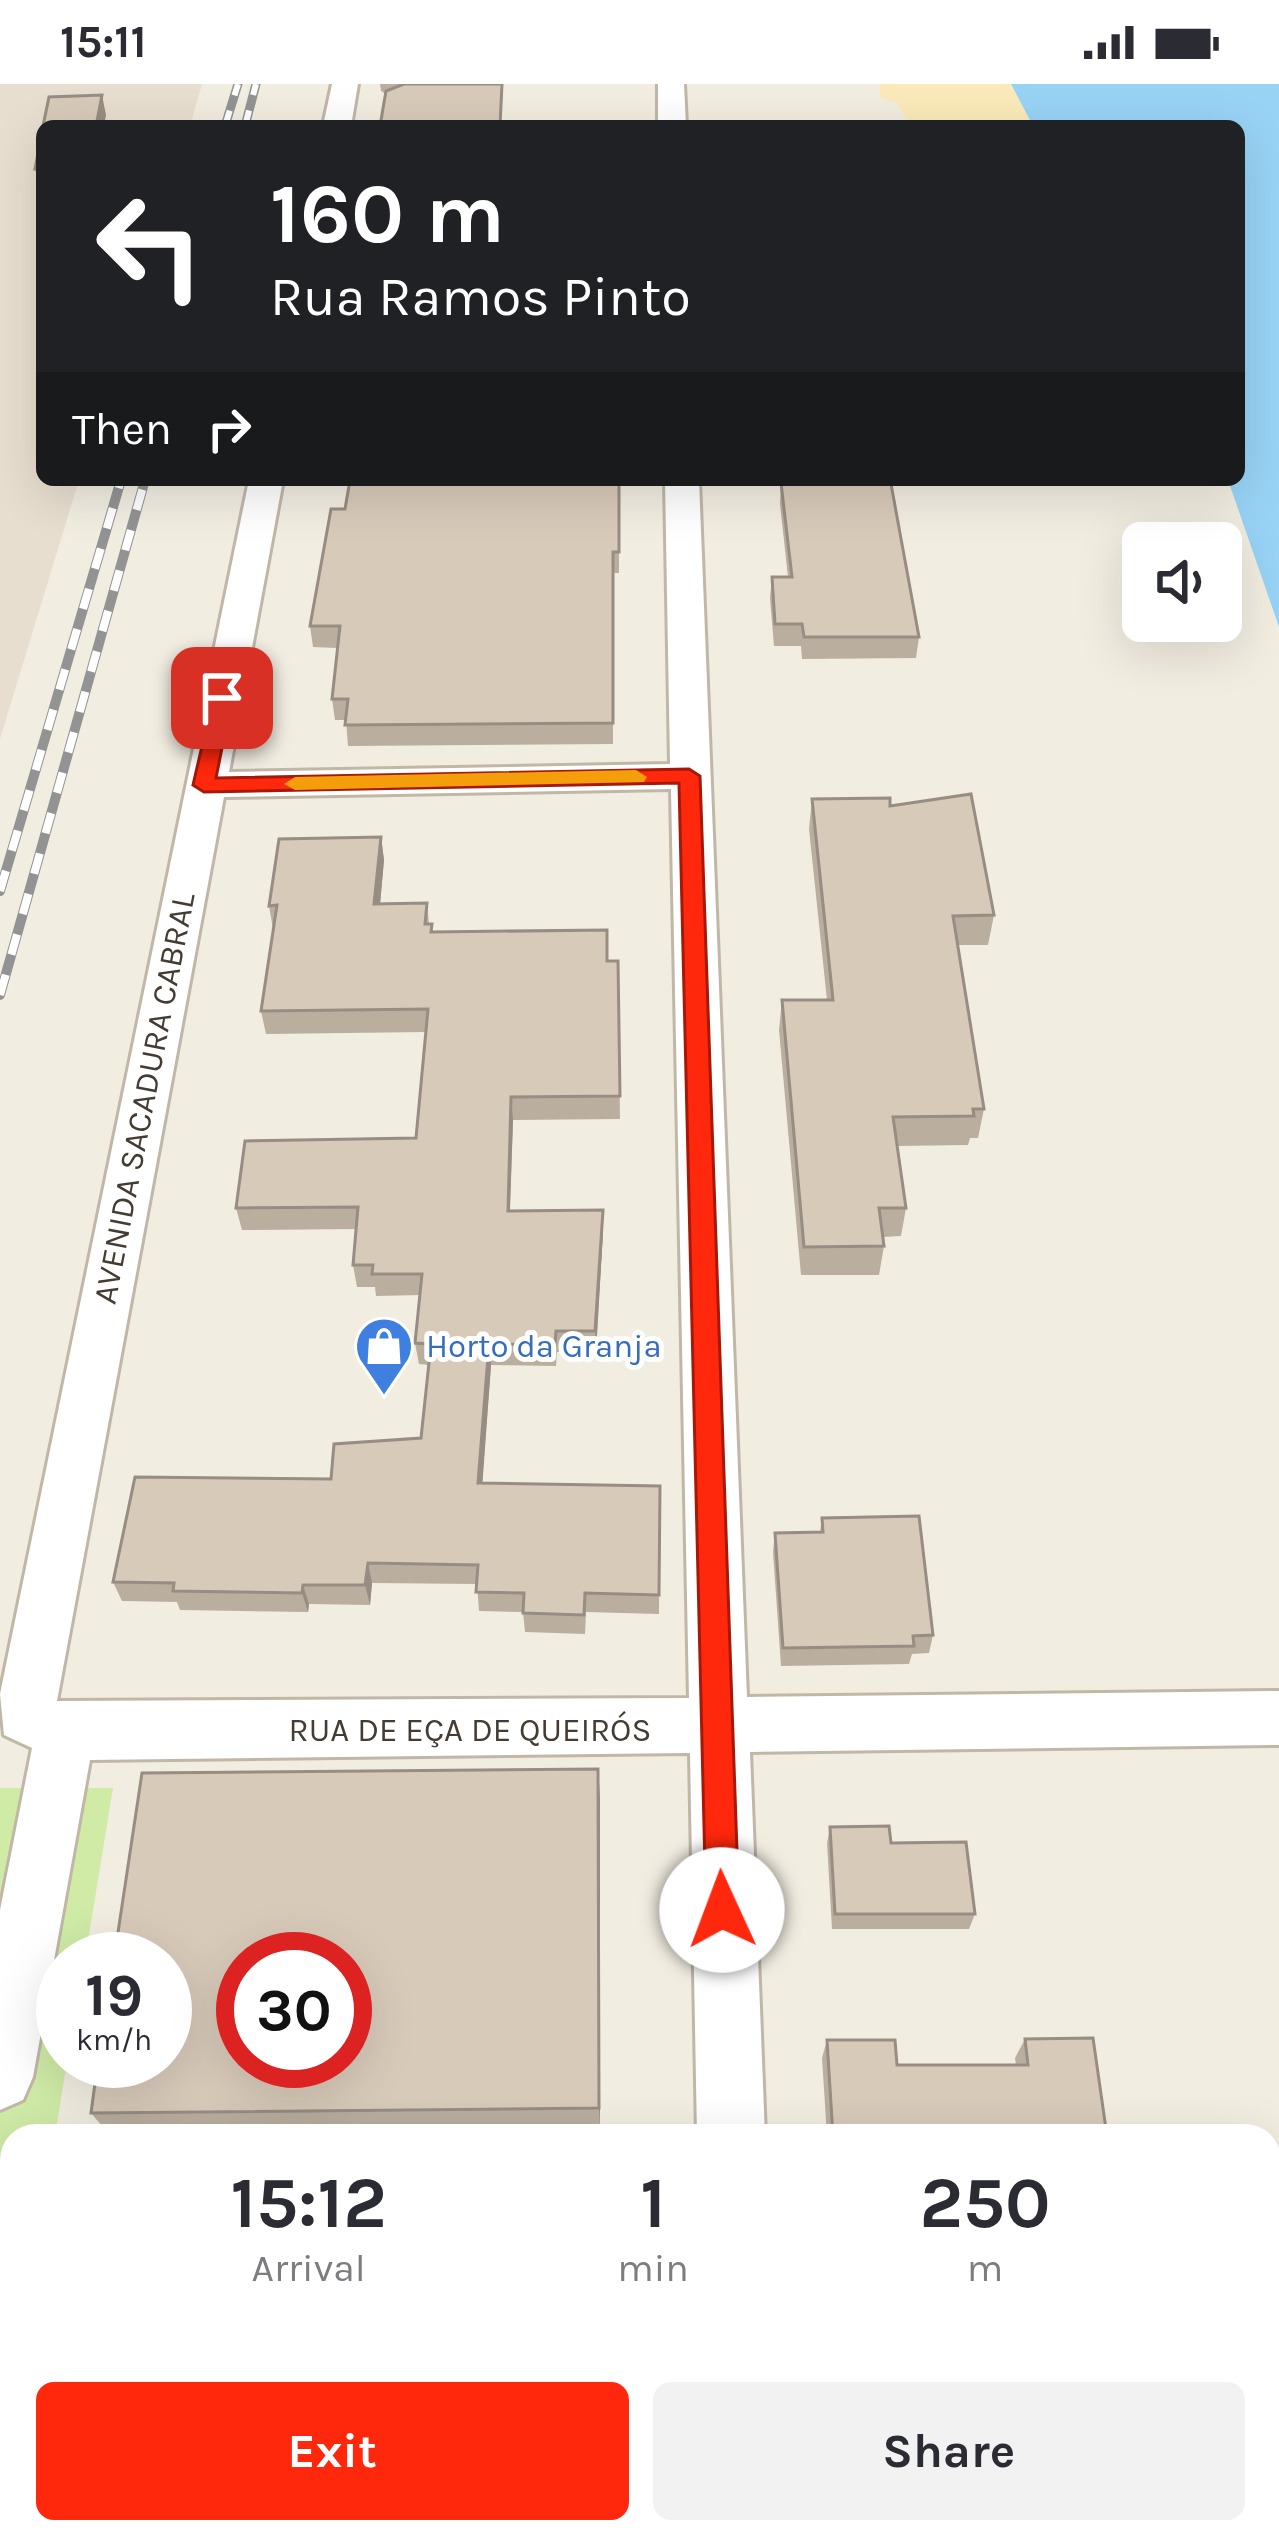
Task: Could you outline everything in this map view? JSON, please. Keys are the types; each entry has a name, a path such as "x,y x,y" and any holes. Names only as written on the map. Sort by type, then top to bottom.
{"street":[{"path":"338,120 346,84"},
{"path":"670,84 672,120"},
{"name":"AVENIDA SACADURA CABRAL","path":"0,2077 45,1724 204,785 265,486"},
{"path":"682,486 731,2124"},
{"path":"204,785 689,776"},
{"name":"RUA DE EÇA DE QUEIRÓS","path":"45,1724 716,1728 1279,1718"}],"shaded area":[{"path":"0,84 202,84 192,120 36,120 36,486 77,486 0,739"}],"green space":[{"path":"0,1788 113,1788 89,1932 36,1932 36,2088 63,2088 57,2124 0,2124"}],"sand":[{"path":"879,84 1165,84 1186,120 907,120 897,103 881,98"}],"water":[{"path":"1011,84 1279,84 1279,627 1230,486 1245,486 1245,120 1030,120"}],"building":[{"path":"404,84 502,84 500,120 381,120 386,91"},
{"path":"102,95 97,120 44,120 49,97"},
{"path":"349,486 619,486 619,552 613,552 613,723 345,725 348,699 332,699 340,626 310,626 331,509 345,509"},
{"path":"781,486 891,486 919,637 804,637 802,624 775,624 772,577 792,577"},
{"path":"971,794 994,915 953,916 984,1109 973,1109 974,1116 893,1117 906,1208 879,1208 884,1246 804,1247 782,1000 833,1000 812,799 890,798 890,806"},
{"path":"381,837 374,904 427,903 425,924 432,924 431,932 607,930 607,961 618,961 620,1096 511,1097 508,1211 603,1210 595,1331 556,1331 555,1345 489,1344 478,1483 660,1486 659,1595 585,1593 584,1615 523,1613 524,1593 476,1592 478,1565 368,1563 365,1585 303,1585 302,1593 173,1591 174,1583 113,1582 135,1477 331,1479 334,1444 421,1438 431,1344 415,1343 422,1274 372,1274 373,1265 353,1265 358,1207 236,1208 245,1141 416,1138 428,1009 261,1011 277,905 269,906 279,839"},
{"path":"919,1516 933,1635 913,1636 914,1646 783,1648 775,1533 823,1532 822,1518"},
{"path":"598,1769 599,2108 91,2113 94,2088 192,2088 192,1932 118,1932 142,1773"},
{"path":"889,1826 891,1843 966,1842 975,1914 835,1914 830,1827"},
{"path":"1093,2038 1105,2124 832,2124 827,2040 895,2040 897,2065 1028,2065 1025,2039"}],"railway":[{"path":"227,120 238,84"},
{"path":"247,120 256,84"},
{"path":"0,891 119,486"},
{"path":"0,995 143,486"}],"slow traffic":[{"path":"295,784 636,777"}],"place":[{"name":"Horto da Granja","path":"384,1397"}],"route":[{"path":"222,698 204,785 689,776 722,1910"}]}
